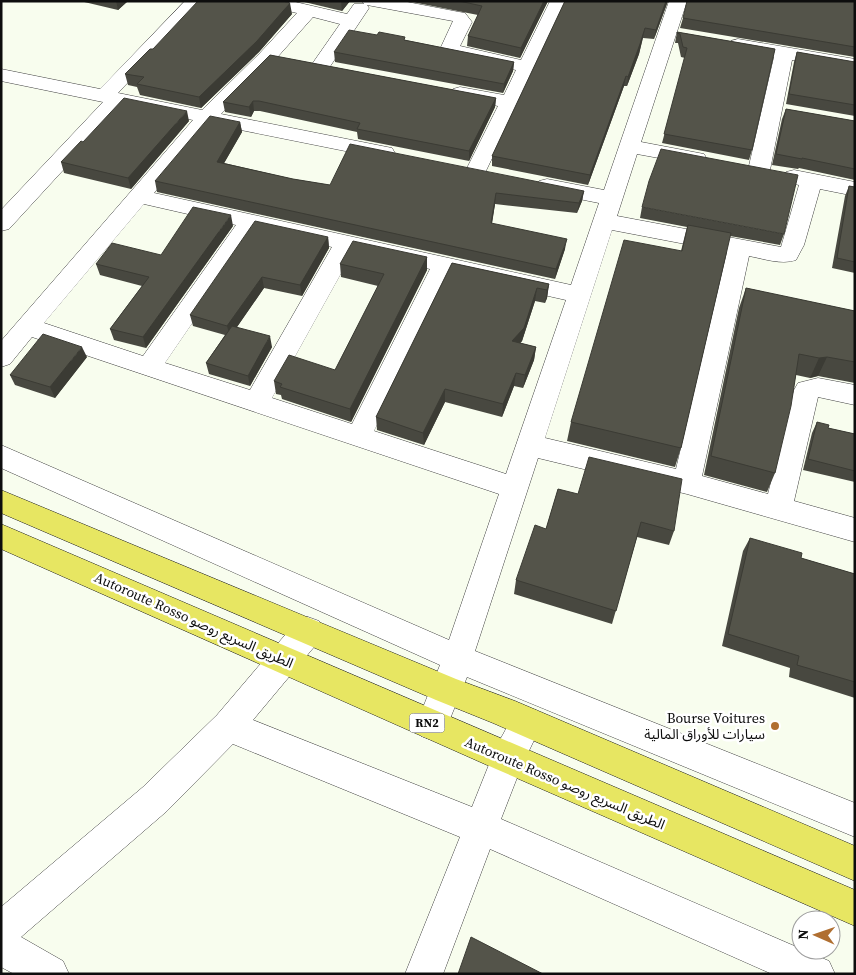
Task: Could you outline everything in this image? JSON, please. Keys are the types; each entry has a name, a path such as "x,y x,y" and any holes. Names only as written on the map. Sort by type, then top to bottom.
{"highway":[{"path":"1,501 527,722 855,864"},
{"name":"Autoroute Rosso الطريق السريع روصو","path":"1,536 855,908"}],"street":[{"path":"268,1 351,21"},
{"path":"1,358 206,117 294,62 351,21 364,1"},
{"path":"370,1 459,17 463,22 450,47 451,50 527,67"},
{"path":"432,725 447,690 630,146 677,34 678,1"},
{"path":"1,224 192,2"},
{"path":"476,172 527,67 553,2"},
{"path":"294,62 308,12"},
{"path":"716,41 855,64"},
{"path":"784,52 782,112 749,169 855,189"},
{"path":"294,62 339,70"},
{"path":"1,76 408,158"},
{"path":"443,90 510,102"},
{"path":"630,146 713,162"},
{"path":"524,182 608,210 740,246 788,255 793,245 811,180"},
{"path":"138,196 580,295"},
{"path":"149,367 251,221"},
{"path":"256,403 346,243"},
{"path":"687,483 739,298 740,246"},
{"path":"358,437 444,265"},
{"path":"28,328 515,488"},
{"path":"778,509 807,390 812,387 822,387 855,395"},
{"path":"529,445 687,483 855,530"},
{"path":"1,456 457,658 855,820"},
{"path":"1,931 154,799 228,726 308,631"},
{"path":"424,974 508,758 527,722"},
{"path":"228,726 481,828 816,974"},
{"path":"1,946 50,974"}],"building":[{"path":"198,1 283,1 290,3 257,41 199,97 137,84 144,77 125,74 150,49 153,49"},
{"path":"459,1 544,1 521,48 468,36 482,6"},
{"path":"565,1 666,1 656,30 645,28 590,175 492,156"},
{"path":"687,1 855,1 855,47 683,18"},
{"path":"349,30 377,35 379,32 405,37 404,40 514,62 504,84 334,52"},
{"path":"677,32 775,49 752,150 664,134 687,48 683,47 680,34"},
{"path":"797,52 855,62 855,105 789,94"},
{"path":"270,55 496,98 469,151 357,129 360,123 259,101 253,101 249,107 223,102"},
{"path":"124,98 187,111 128,178 61,162 81,141 83,142"},
{"path":"786,109 855,121 855,169 776,154"},
{"path":"210,116 240,122 217,162 293,179 330,185 350,144 584,191 579,203 496,193 491,223 567,239 556,269 155,181"},
{"path":"661,149 798,175 784,234 642,207"},
{"path":"849,186 855,187 855,262 837,258"},
{"path":"193,207 231,215 143,337 110,329 149,277 96,264 112,243 161,255"},
{"path":"255,221 328,237 300,285 262,277 227,326 190,315"},
{"path":"688,225 731,233 681,448 571,422 624,240 682,251"},
{"path":"353,241 427,257 350,409 280,387 282,384 274,381 289,355 335,370 384,274 340,264"},
{"path":"452,263 549,284 547,290 537,288 524,328 512,341 536,347 525,375 516,373 503,404 445,389 423,433 376,417"},
{"path":"746,288 855,311 855,362 799,354 791,406 775,473 711,456"},
{"path":"232,326 270,336 248,376 206,363"},
{"path":"43,334 82,347 50,387 10,375"},
{"path":"817,422 829,425 828,428 855,434 855,471 808,459"},
{"path":"589,457 682,479 674,531 641,522 616,611 516,580 535,525 546,529 558,489 578,494"},
{"path":"750,538 802,553 801,558 855,574 855,682 797,665 799,656 728,634"},
{"path":"471,937 543,974 458,974"}],"place":[{"name":"Bourse Voitures سيارات للأوراق المالية","path":"775,726"}]}
